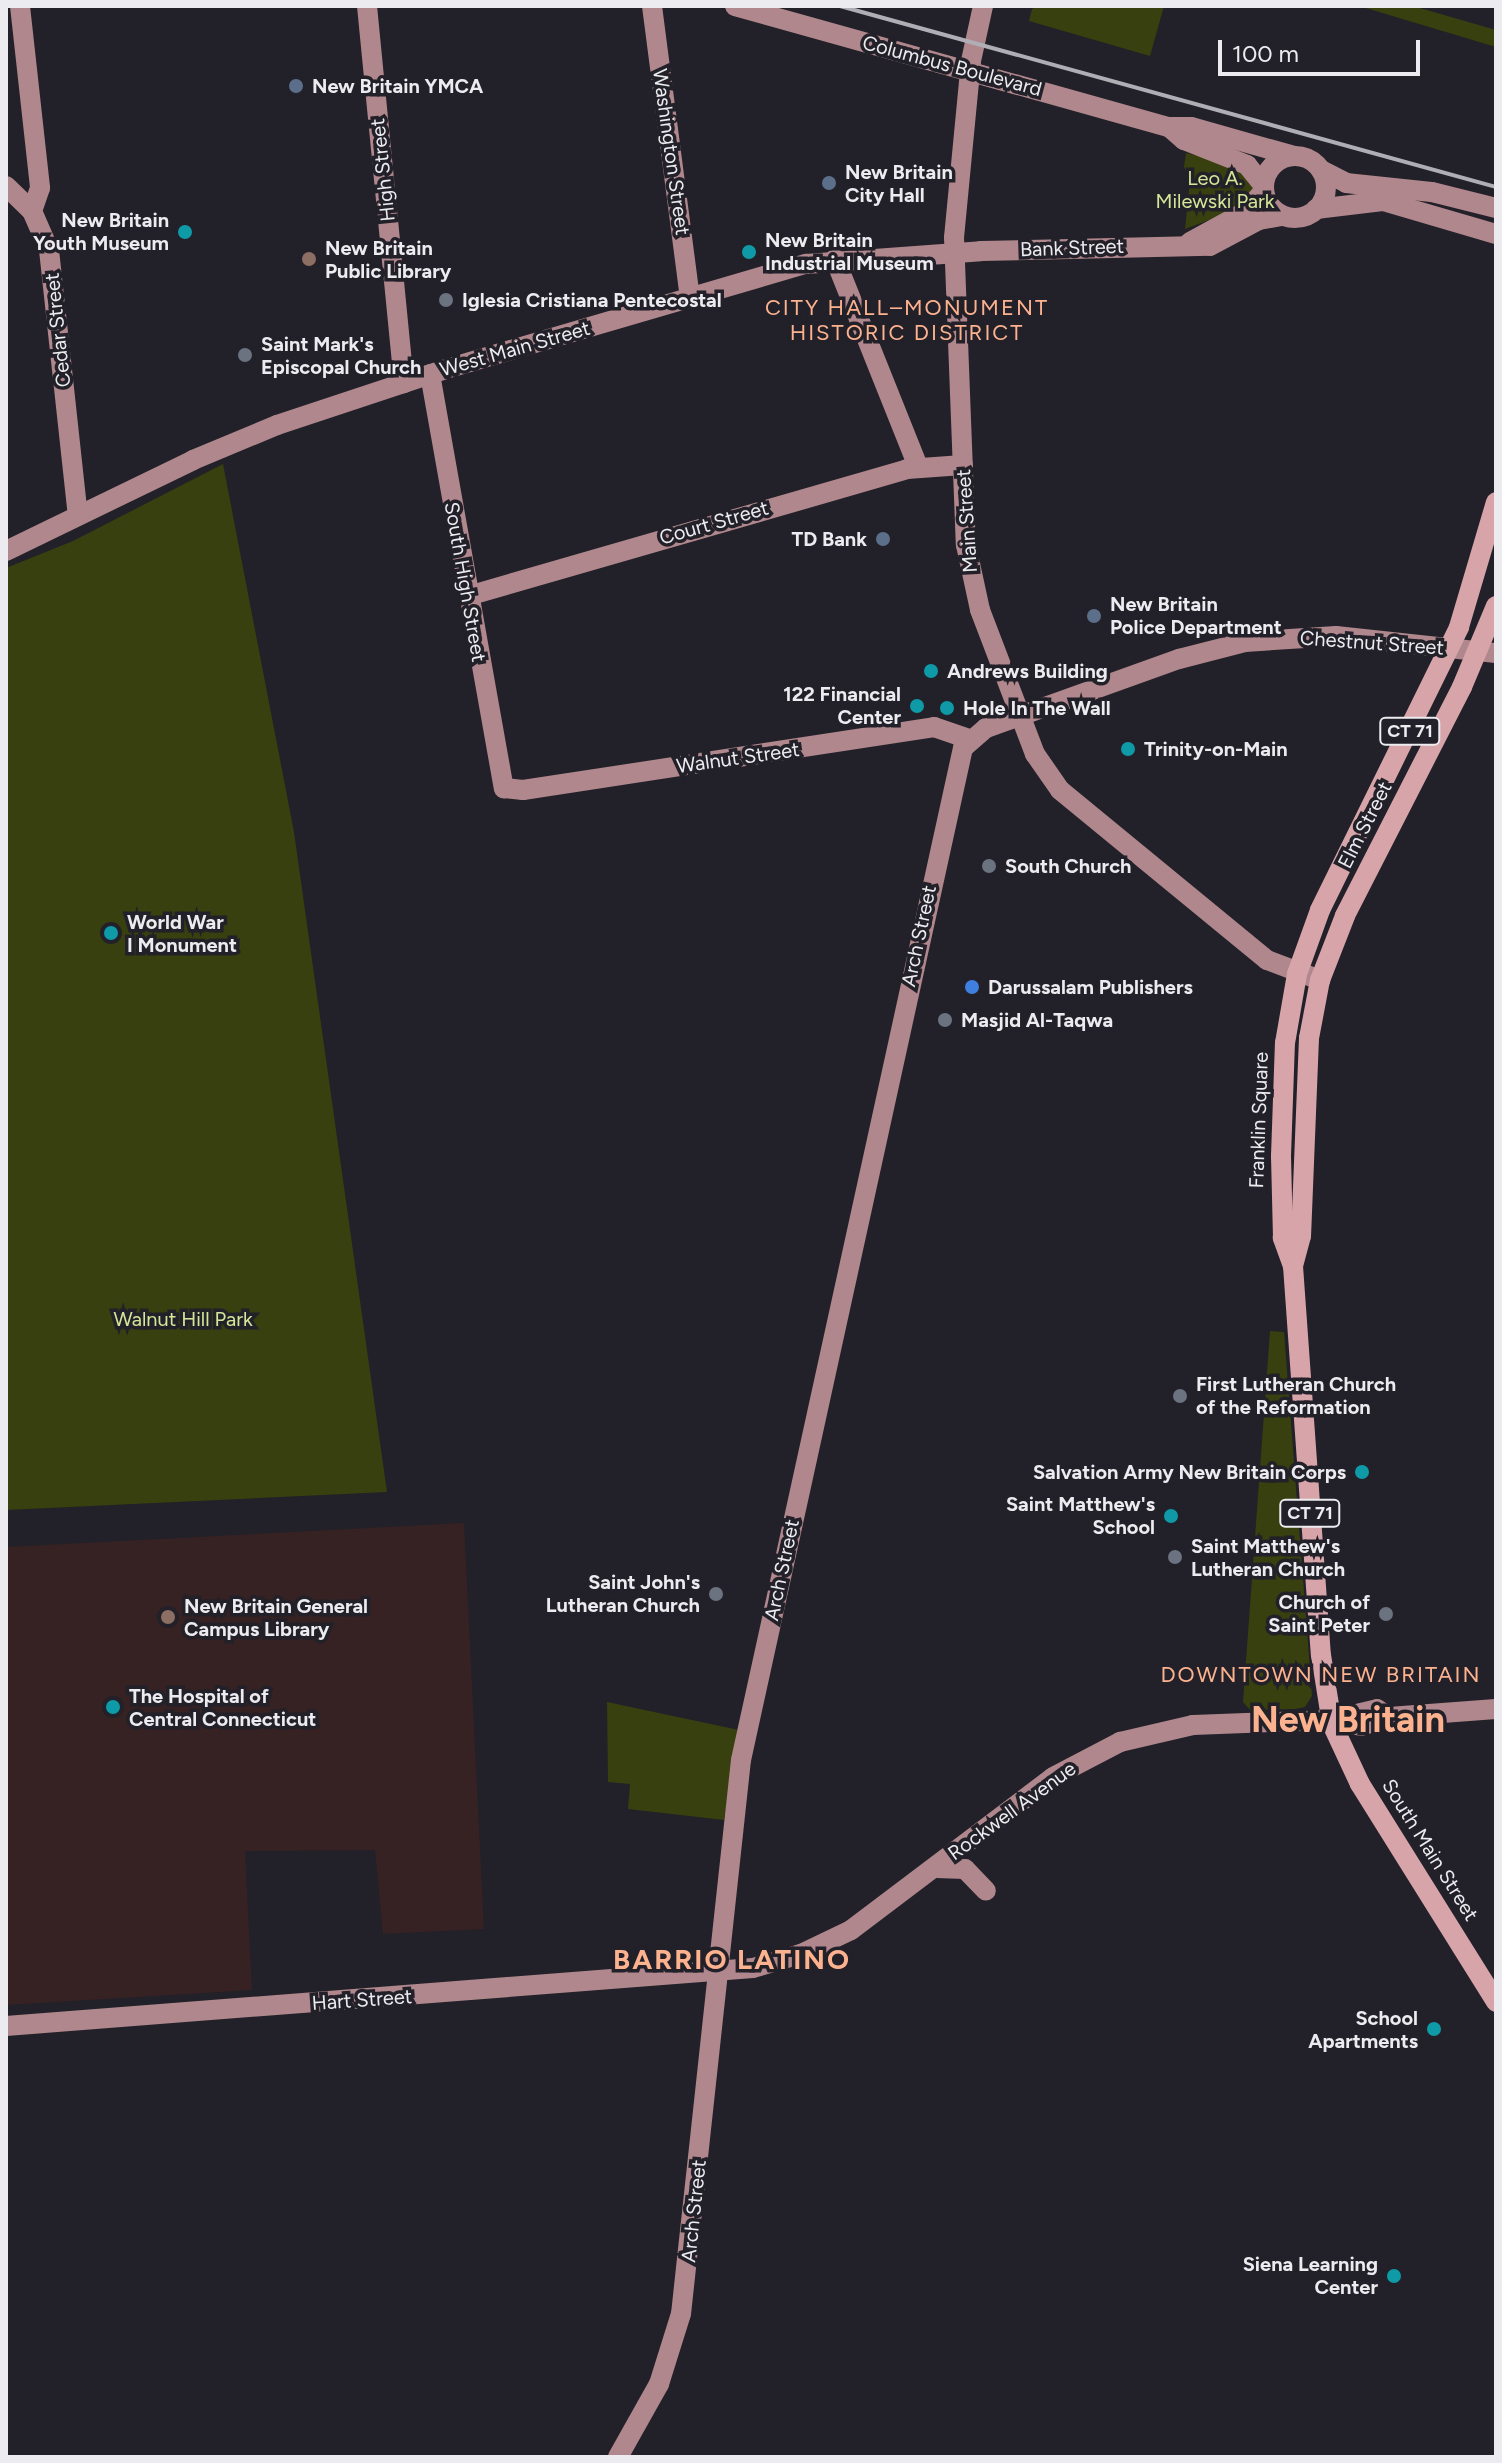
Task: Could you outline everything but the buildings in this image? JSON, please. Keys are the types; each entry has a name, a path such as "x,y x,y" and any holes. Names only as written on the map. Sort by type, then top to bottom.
{"main road":[{"name":"CT 71","path":"1450,648 1476,582 1496,502"},
{"name":"CT 71","path":"1487,652 1496,606"},
{"name":"Elm Street","path":"1297,974 1313,925 1450,648"},
{"name":"Elm Street","path":"1320,980 1357,892 1487,652"},
{"path":"1352,845 1357,892"},
{"name":"Franklin Square","path":"1297,974 1283,1068 1293,1266 1322,1672 1331,1720"},
{"name":"Franklin Square","path":"1292,1219 1307,1068 1320,980"},
{"path":"1283,1068 1307,1068"},
{"name":"South Main Street","path":"1331,1720 1360,1784 1496,2002"}],"street":[{"path":"6,186 32,211 40,188 20,6"},
{"name":"High Street","path":"367,6 404,383"},
{"name":"Washington Street","path":"652,6 690,298"},
{"name":"Columbus Boulevard","path":"735,6 1169,127 1191,127 1294,156"},
{"name":"Main Street","path":"983,6 970,71 954,253 963,465 972,582 1037,758 1066,797 1267,960 1297,974 1320,980"},
{"name":"Columbus Boulevard","path":"1169,127 1184,140 1247,165 1263,188"},
{"path":"1496,208 1446,194 1346,183 1321,170 1309,159 1294,156 1271,166 1263,188 1270,207 1282,216 1299,218 1316,209 1383,201 1496,234"},
{"path":"1316,209 1326,191 1321,170"},
{"name":"Bank Street","path":"1190,242 1245,212 1263,188"},
{"name":"Cedar Street","path":"32,211 50,256 78,515"},
{"name":"Bank Street","path":"954,253 1190,242 1217,244 1259,220 1282,216"},
{"name":"West Main Street","path":"6,551 239,440 430,374 835,259 954,253"},
{"path":"835,259 918,467"},
{"name":"South High Street","path":"430,374 504,788"},
{"name":"Court Street","path":"468,596 918,467 963,465"},
{"name":"Chestnut Street","path":"1021,717 1179,659 1245,642 1336,636 1487,652"},
{"path":"969,739 1021,717"},
{"name":"Walnut Street","path":"504,788 523,790 934,727 969,739"},
{"name":"Arch Street","path":"618,2457 659,2384 681,2314 743,1752 949,797 969,739"},
{"name":"Rockwell Avenue","path":"718,1973 777,1962 831,1941 936,1868 1053,1777 1120,1742 1185,1726 1331,1720 1369,1726 1389,1717 1496,1709"},
{"path":"936,1868 965,1869 986,1891"},
{"name":"Hart Street","path":"6,2026 718,1973"}],"shaded area":[{"path":"464,1523 484,1929 383,1934 375,1850 245,1851 252,1990 6,2005 6,1547"}],"green space":[{"path":"1038,6 1164,6 1150,56 1029,21 1032,9"},
{"path":"1359,6 1413,6 1496,30 1496,47"},
{"name":"Leo A. Milewski Park","path":"1186,153 1236,165 1254,189 1239,209 1185,229 1190,180 1184,167"},
{"name":"Walnut Hill Park","path":"223,464 294,832 387,1492 6,1510 6,568 73,541"},
{"path":"1270,1331 1284,1332 1312,1696 1305,1707 1250,1710 1243,1702"},
{"path":"607,1702 739,1730 724,1820 628,1809 630,1784 608,1782"}],"railway":[{"path":"840,6 1496,187"}],"place":[{"name":"New Britain YMCA","path":"296,86"},
{"name":"New Britain City Hall","path":"829,183"},
{"name":"New Britain Youth Museum","path":"185,232"},
{"name":"New Britain Industrial Museum","path":"749,252"},
{"name":"New Britain Public Library","path":"309,259"},
{"name":"Iglesia Cristiana Pentecostal","path":"446,300"},
{"name":"Saint Mark's Episcopal Church","path":"245,355"},
{"name":"TD Bank","path":"883,539"},
{"name":"New Britain Police Department","path":"1094,616"},
{"name":"Andrews Building","path":"931,671"},
{"name":"122 Financial Center","path":"917,706"},
{"name":"Hole In The Wall","path":"947,708"},
{"name":"Trinity-on-Main","path":"1128,749"},
{"name":"South Church","path":"989,866"},
{"name":"World War I Monument","path":"111,933"},
{"name":"Darussalam Publishers","path":"972,987"},
{"name":"Masjid Al-Taqwa","path":"945,1020"},
{"name":"First Lutheran Church of the Reformation","path":"1180,1396"},
{"name":"Salvation Army New Britain Corps","path":"1362,1472"},
{"name":"Saint Matthew's School","path":"1171,1516"},
{"name":"Saint Matthew's Lutheran Church","path":"1175,1557"},
{"name":"Saint John's Lutheran Church","path":"716,1594"},
{"name":"Church of Saint Peter","path":"1386,1614"},
{"name":"New Britain General Campus Library","path":"168,1617"},
{"name":"The Hospital of Central Connecticut","path":"113,1707"},
{"name":"School Apartments","path":"1434,2029"},
{"name":"Siena Learning Center","path":"1394,2276"}],"district":[{"name":"CITY HALL–MONUMENT HISTORIC DISTRICT","path":"907,320"},
{"name":"DOWNTOWN NEW BRITAIN","path":"1321,1675"},
{"name":"New Britain","path":"1348,1720"},
{"name":"BARRIO LATINO","path":"732,1959"}]}
